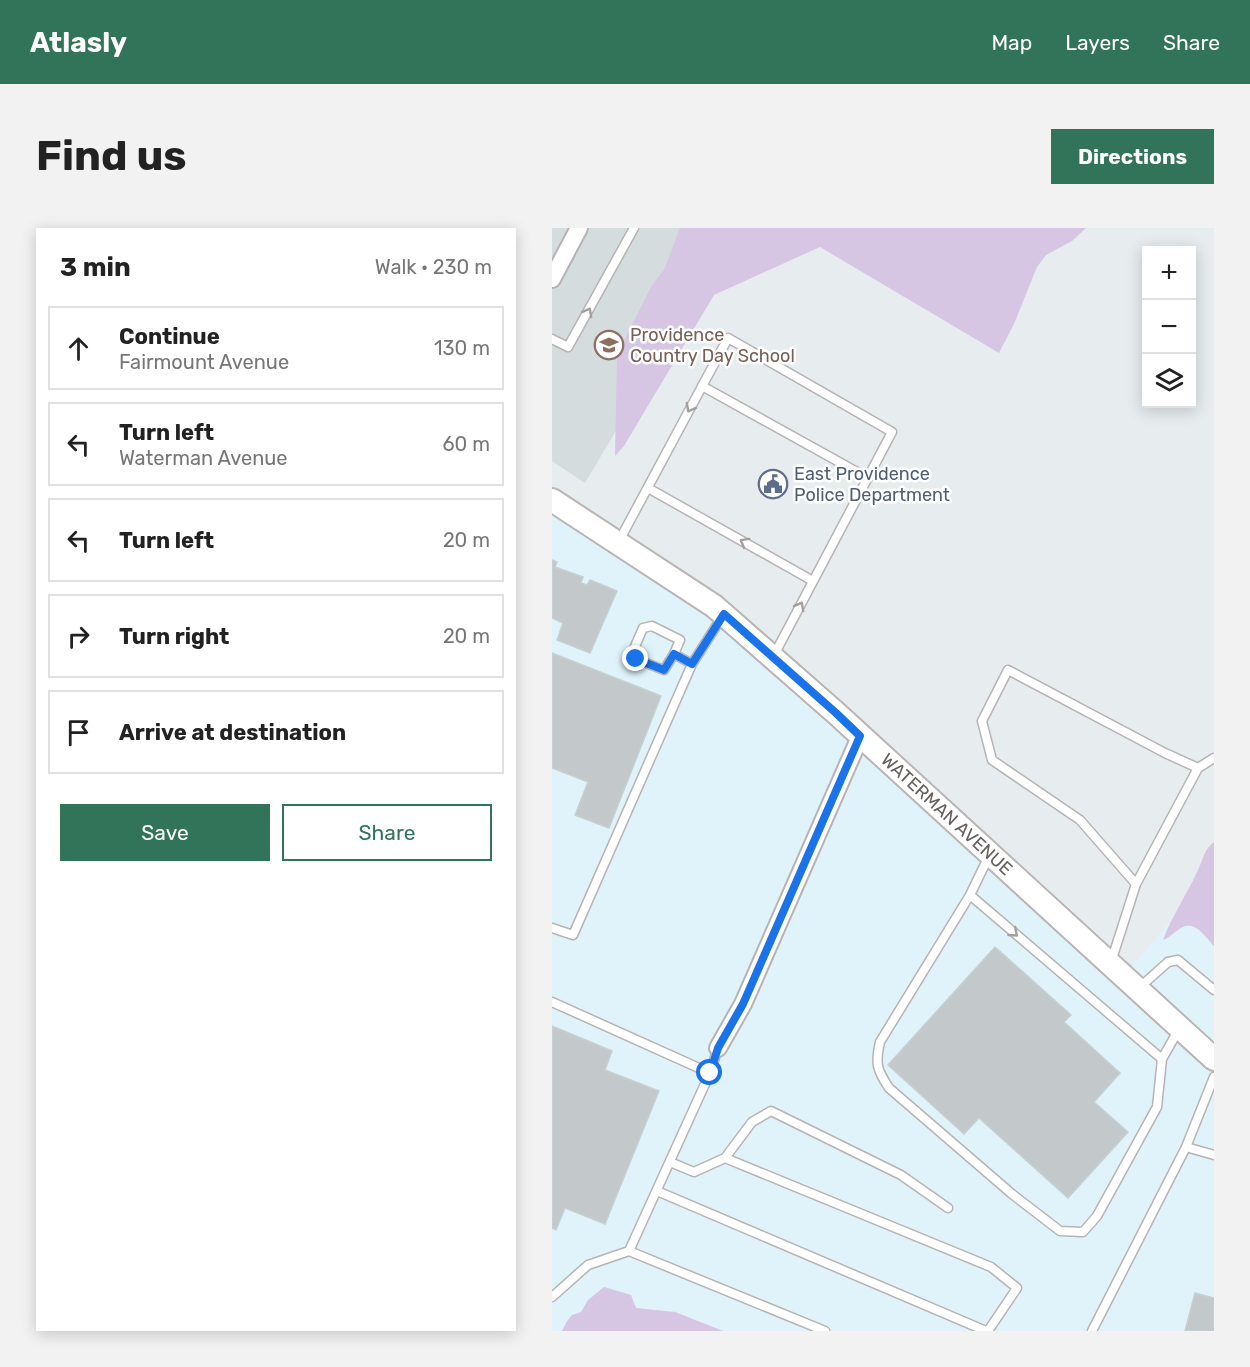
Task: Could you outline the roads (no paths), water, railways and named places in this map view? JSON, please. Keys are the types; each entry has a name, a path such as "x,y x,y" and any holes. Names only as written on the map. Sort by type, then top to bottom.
{"main road":[{"name":"WATERMAN AVENUE","path":"552,500 724,614 990,853 1214,1059"}],"street":[{"path":"552,279 579,228"},
{"path":"718,1048 743,1004 860,736"}],"lane":[{"path":"552,339 568,347 634,228"},
{"path":"619,543 728,338 892,432 773,657"},
{"path":"702,386 868,478"},
{"path":"648,488 813,581"},
{"path":"552,928 573,935 692,664 724,614"},
{"path":"652,626 680,640 674,654 664,670 636,659 633,651 643,628 652,626"},
{"path":"674,654 692,664"},
{"path":"1136,884 1080,820 992,760 982,721 1008,670 1198,768"},
{"path":"1110,965 1136,884 1198,768 1214,758"},
{"path":"990,853 970,895 880,1042 876,1059 879,1072 889,1088 1003,1187 1060,1231 1083,1232 1097,1216 1157,1107 1162,1059 1179,1028"},
{"path":"970,895 1162,1059"},
{"path":"1137,990 1168,962 1178,960 1214,990"},
{"path":"552,1002 710,1073"},
{"path":"629,1251 710,1073 718,1048"},
{"path":"1092,1331 1186,1147 1214,1077"},
{"path":"670,1162 694,1172 725,1158 752,1122 771,1111 901,1175 948,1208"},
{"path":"1186,1147 1214,1155"},
{"path":"657,1191 987,1331 1017,1288 991,1267 725,1158"},
{"path":"552,1297 588,1265 629,1251 825,1331"}],"place":[{"name":"Providence Country Day School","path":"609,345"},
{"name":"East Providence Police Department","path":"773,484"}]}
